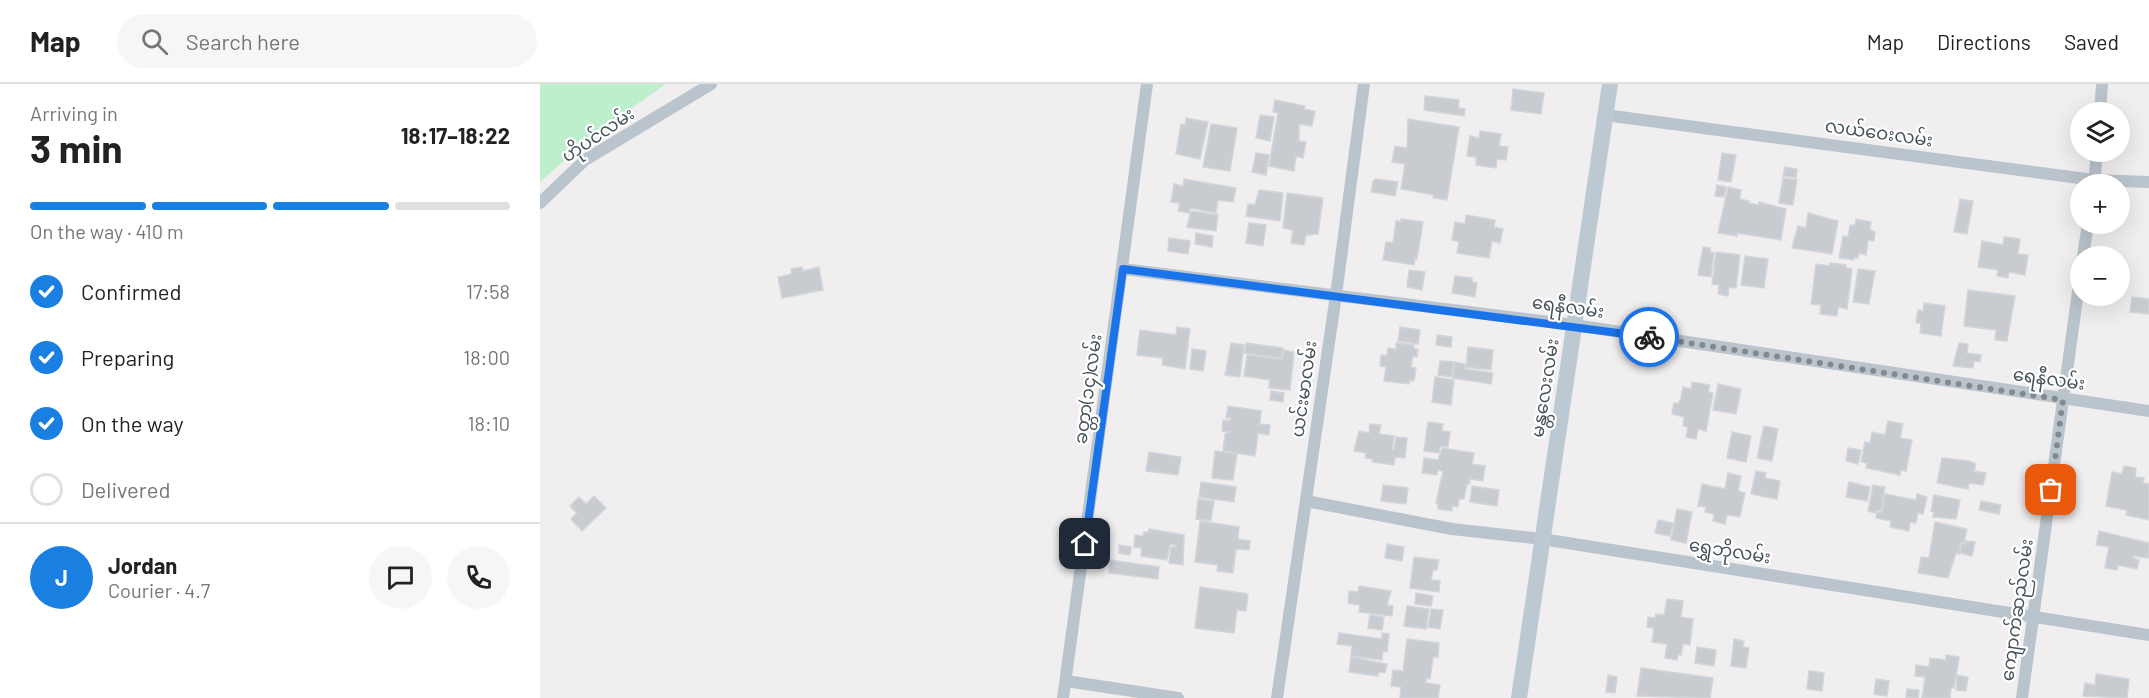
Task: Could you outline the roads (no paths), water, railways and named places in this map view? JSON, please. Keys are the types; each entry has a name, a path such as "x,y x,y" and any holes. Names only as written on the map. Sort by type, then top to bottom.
{"main road":[{"name":"မန္တလေးလမ်း","path":"1519,698 1610,84"}],"street":[{"name":"ဟိုပင်လမ်း","path":"540,202 585,160 711,84"},
{"name":"ခတ္တာ(၁၄)လမ်း","path":"1063,698 1147,84"},
{"name":"ယင်းမာလမ်း","path":"1277,698 1336,296 1364,84"},
{"path":"2101,102 2102,84"},
{"name":"လယ်ဝေးလမ်း","path":"1605,115 2070,179"},
{"name":"လယ်ဝေးလမ်း","path":"2130,182 2149,182"},
{"name":"ရေနီလမ်း","path":"1123,269 1574,325 2063,400 2149,411"},
{"name":"ကျောက်ဆည်လမ်း","path":"2022,698 2076,306"},
{"name":"ရွှေဘိုလမ်း","path":"1306,501 1452,529 1542,539 2149,635"},
{"path":"1066,681 1178,698"}]}
